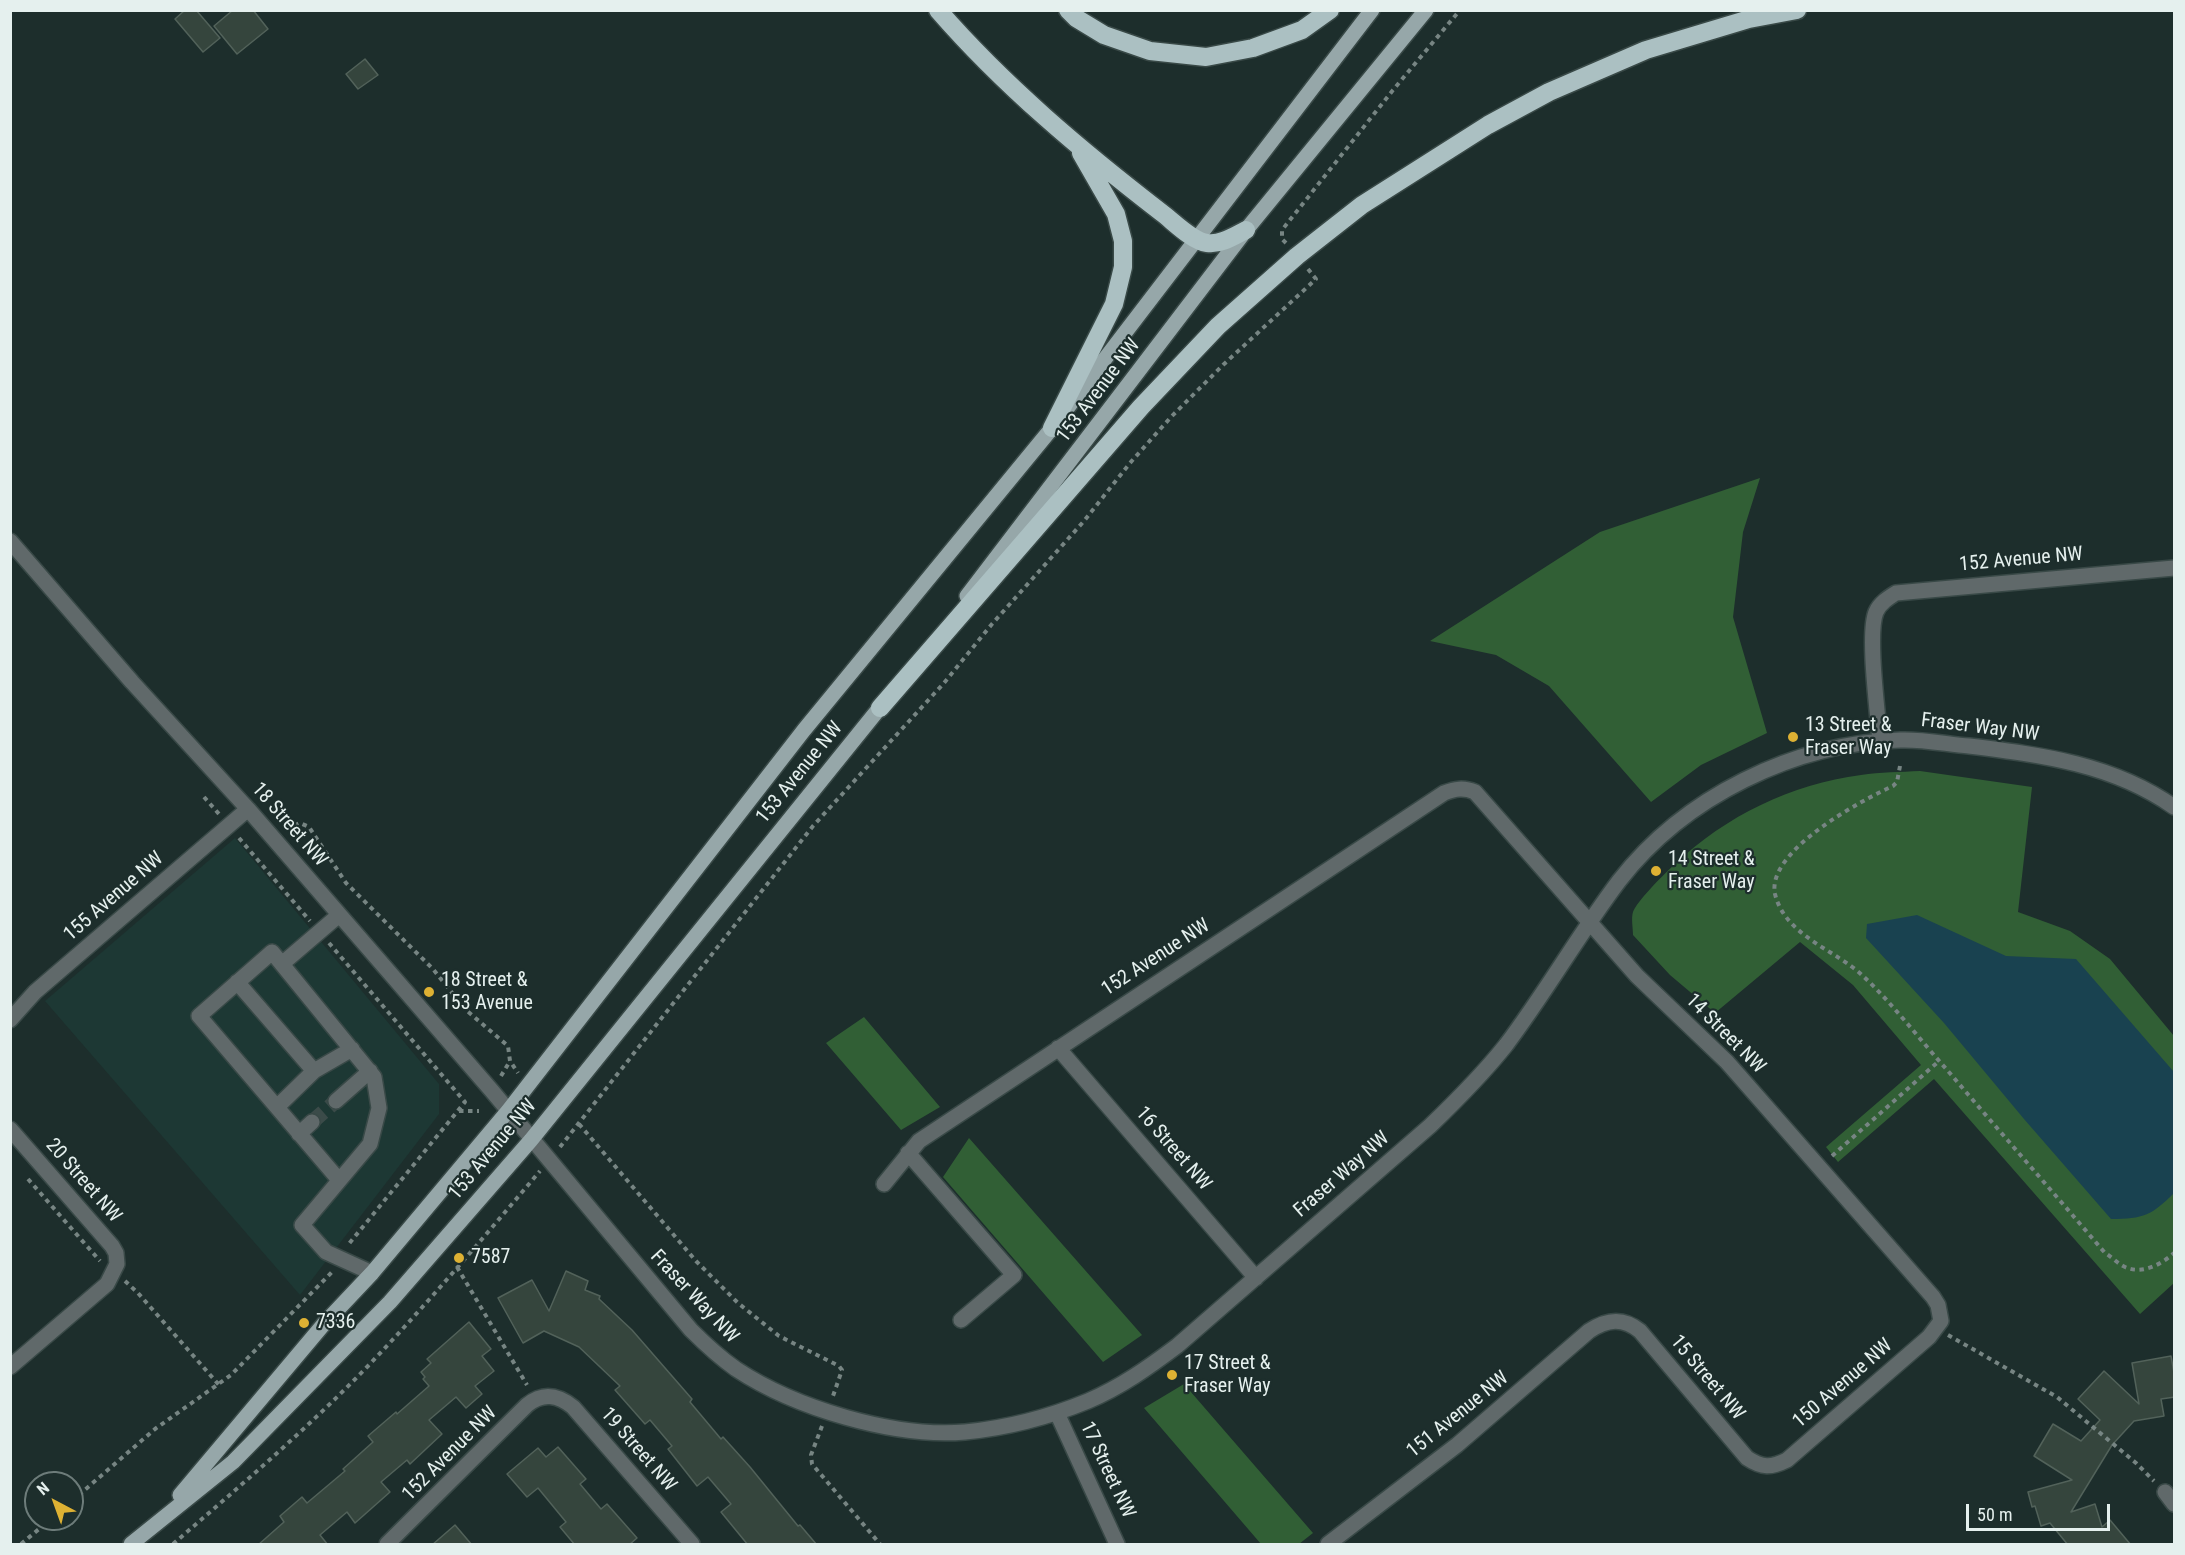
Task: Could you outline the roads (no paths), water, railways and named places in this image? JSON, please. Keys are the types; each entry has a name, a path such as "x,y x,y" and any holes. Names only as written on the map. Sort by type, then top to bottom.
{"highway":[{"path":"938,10 1026,100 1197,240 1207,243 1227,240 1246,230"},
{"path":"1068,10 1076,18 1104,35 1149,51 1206,57 1253,48 1302,30 1330,10"},
{"path":"880,708 1142,407 1210,334 1266,282 1362,205 1488,125 1549,92 1646,50 1749,19 1797,10"},
{"path":"1052,428 1113,304 1123,267 1123,241 1116,214 1074,141"}],"main road":[{"name":"153 Avenue NW","path":"159,1520 323,1325 372,1273 508,1111 804,730 1052,428 1372,10"},
{"name":"153 Avenue NW","path":"131,1545 233,1462 290,1405 390,1302 531,1140 880,708 1063,472 1246,230 1426,10"}],"street":[{"name":"18 Street NW","path":"10,541 132,682 248,809 531,1140"},
{"name":"152 Avenue NW","path":"1880,742 1872,629 1877,609 1886,599 1896,593 2175,568"},
{"name":"Fraser Way NW","path":"531,1140 691,1330 722,1359 763,1384 827,1411 863,1422 925,1431 963,1432 998,1427 1057,1413 1089,1401 1134,1377 1177,1346 1430,1126 1471,1087 1504,1047 1620,880 1649,848 1693,811 1720,794 1776,766 1809,755 1844,747 1900,740 2028,754 2088,766 2120,776 2175,807"},
{"name":"152 Avenue NW","path":"884,1184 919,1140 1444,793 1466,788"},
{"name":"14 Street NW","path":"1466,788 1484,801 1657,997 1727,1062 1820,1167 1933,1297 1938,1305 1939,1324"},
{"name":"155 Avenue NW","path":"10,1020 35,992 248,809"},
{"path":"283,963 339,915"},
{"path":"339,1180 199,1016 272,952 374,1077 379,1108 370,1144 302,1226 326,1252 372,1273"},
{"path":"237,982 314,1071"},
{"name":"16 Street NW","path":"1058,1048 1256,1278"},
{"path":"277,1107 314,1071 352,1049"},
{"path":"336,1101 370,1071"},
{"path":"299,1134 312,1122"},
{"name":"20 Street NW","path":"10,1129 112,1246 116,1253 117,1263 107,1284 10,1367"},
{"path":"908,1153 1014,1275 961,1320"},
{"name":"15 Street NW","path":"1614,1320 1624,1321 1640,1331 1747,1458 1765,1467"},
{"name":"151 Avenue NW","path":"1328,1545 1457,1445 1589,1331 1598,1325 1614,1320"},
{"name":"150 Avenue NW","path":"1765,1467 1787,1460 1929,1337 1939,1324"},
{"name":"152 Avenue NW","path":"387,1545 539,1398"},
{"name":"19 Street NW","path":"539,1398 561,1398 573,1407 692,1545"},
{"name":"17 Street NW","path":"1057,1413 1117,1545"}],"water":[{"path":"1917,915 2006,956 2076,959 2174,1072 2174,1193 2160,1206 2140,1217 2111,1219 1944,1023 1866,938 1867,924"}],"tunnel":[{"path":"312,1122 336,1101"}],"place":[{"name":"13 Street & Fraser Way","path":"1793,737"},
{"name":"14 Street & Fraser Way","path":"1656,871"},
{"name":"18 Street & 153 Avenue","path":"429,992"},
{"name":"7587","path":"459,1258"},
{"name":"7336","path":"304,1323"},
{"name":"17 Street & Fraser Way","path":"1172,1375"}]}
